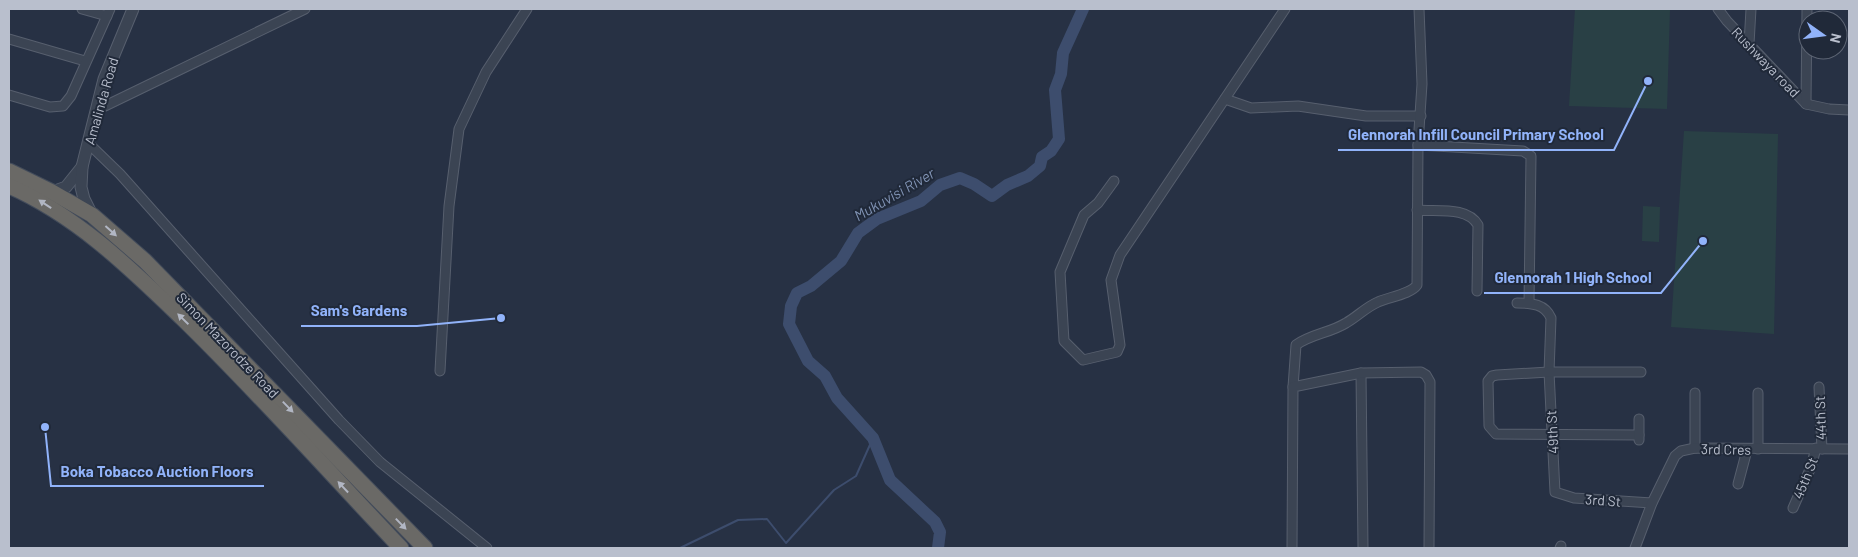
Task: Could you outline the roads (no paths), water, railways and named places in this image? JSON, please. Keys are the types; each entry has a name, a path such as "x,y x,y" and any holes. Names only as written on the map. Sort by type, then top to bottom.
{"highway":[{"name":"Simon Mazorodze Road","path":"9,172 52,192 92,215 173,289 425,548"},
{"name":"Simon Mazorodze Road","path":"9,186 39,199 101,242 219,354 401,548"}],"street":[{"path":"9,95 50,107 63,106 71,96 108,12 82,9"},
{"name":"Amalinda Road","path":"92,215 84,199 81,187 82,167 108,70 133,9"},
{"path":"97,106 105,106 305,9"},
{"path":"440,371 449,206 459,129 486,72 527,9"},
{"path":"1114,181 1098,203 1084,216 1060,272 1064,341 1082,360 1117,352 1120,345 1111,280 1120,255 1285,9"},
{"path":"1292,548 1293,387 1296,345 1302,340 1346,324 1372,304 1414,289 1418,279 1418,145 1421,116 1419,9"},
{"name":"Rushwaya road","path":"1718,9 1806,104 1829,109 1849,110"},
{"path":"1749,44 1751,9"},
{"path":"1806,104 1807,9"},
{"path":"9,39 85,61"},
{"path":"1225,99 1251,108 1298,106 1366,116 1421,116"},
{"path":"89,144 120,174 339,420 380,462 487,548"},
{"path":"1418,145 1523,151 1531,156 1529,303 1517,303"},
{"name":"Amalinda Road","path":"52,192 66,187 82,167"},
{"path":"1417,210 1466,213 1474,218 1478,225 1477,291"},
{"name":"49th St","path":"1529,303 1548,311 1552,318 1548,372 1555,492"},
{"path":"1293,387 1361,373 1421,372 1430,382 1429,548"},
{"path":"1639,419 1639,437 1496,434 1490,426 1488,381 1492,376 1548,372 1641,372"},
{"path":"1361,373 1363,548"},
{"name":"44th St","path":"1819,387 1819,449"},
{"path":"1694,448 1695,393"},
{"path":"1758,393 1758,449"},
{"name":"3rd Cres","path":"1635,548 1652,503 1675,456 1680,451 1694,448 1747,450 1849,448"},
{"name":"45th St","path":"1792,508 1819,449"},
{"path":"1738,484 1747,450"},
{"name":"3rd St","path":"1555,492 1574,498 1652,503"}],"waterway":[{"name":"Mukuvisi River","path":"938,548 940,532 935,522 890,480 873,438 837,398 825,376 808,361 789,324 791,306 797,293 811,286 841,261 858,233 877,219 921,201 940,185 960,178 974,184 992,196 1007,185 1028,176 1040,166 1042,157 1051,151 1059,139 1055,90 1061,74 1063,53 1083,9"},
{"path":"680,548 738,520 767,519 786,543 834,490 856,476 873,438"}],"place":[{"name":"Glennorah Infill Council Primary School","path":"1648,81"},
{"name":"Glennorah 1 High School","path":"1703,241"},
{"name":"Sam's Gardens","path":"501,318"},
{"name":"Boka Tobacco Auction Floors","path":"45,427"}]}
